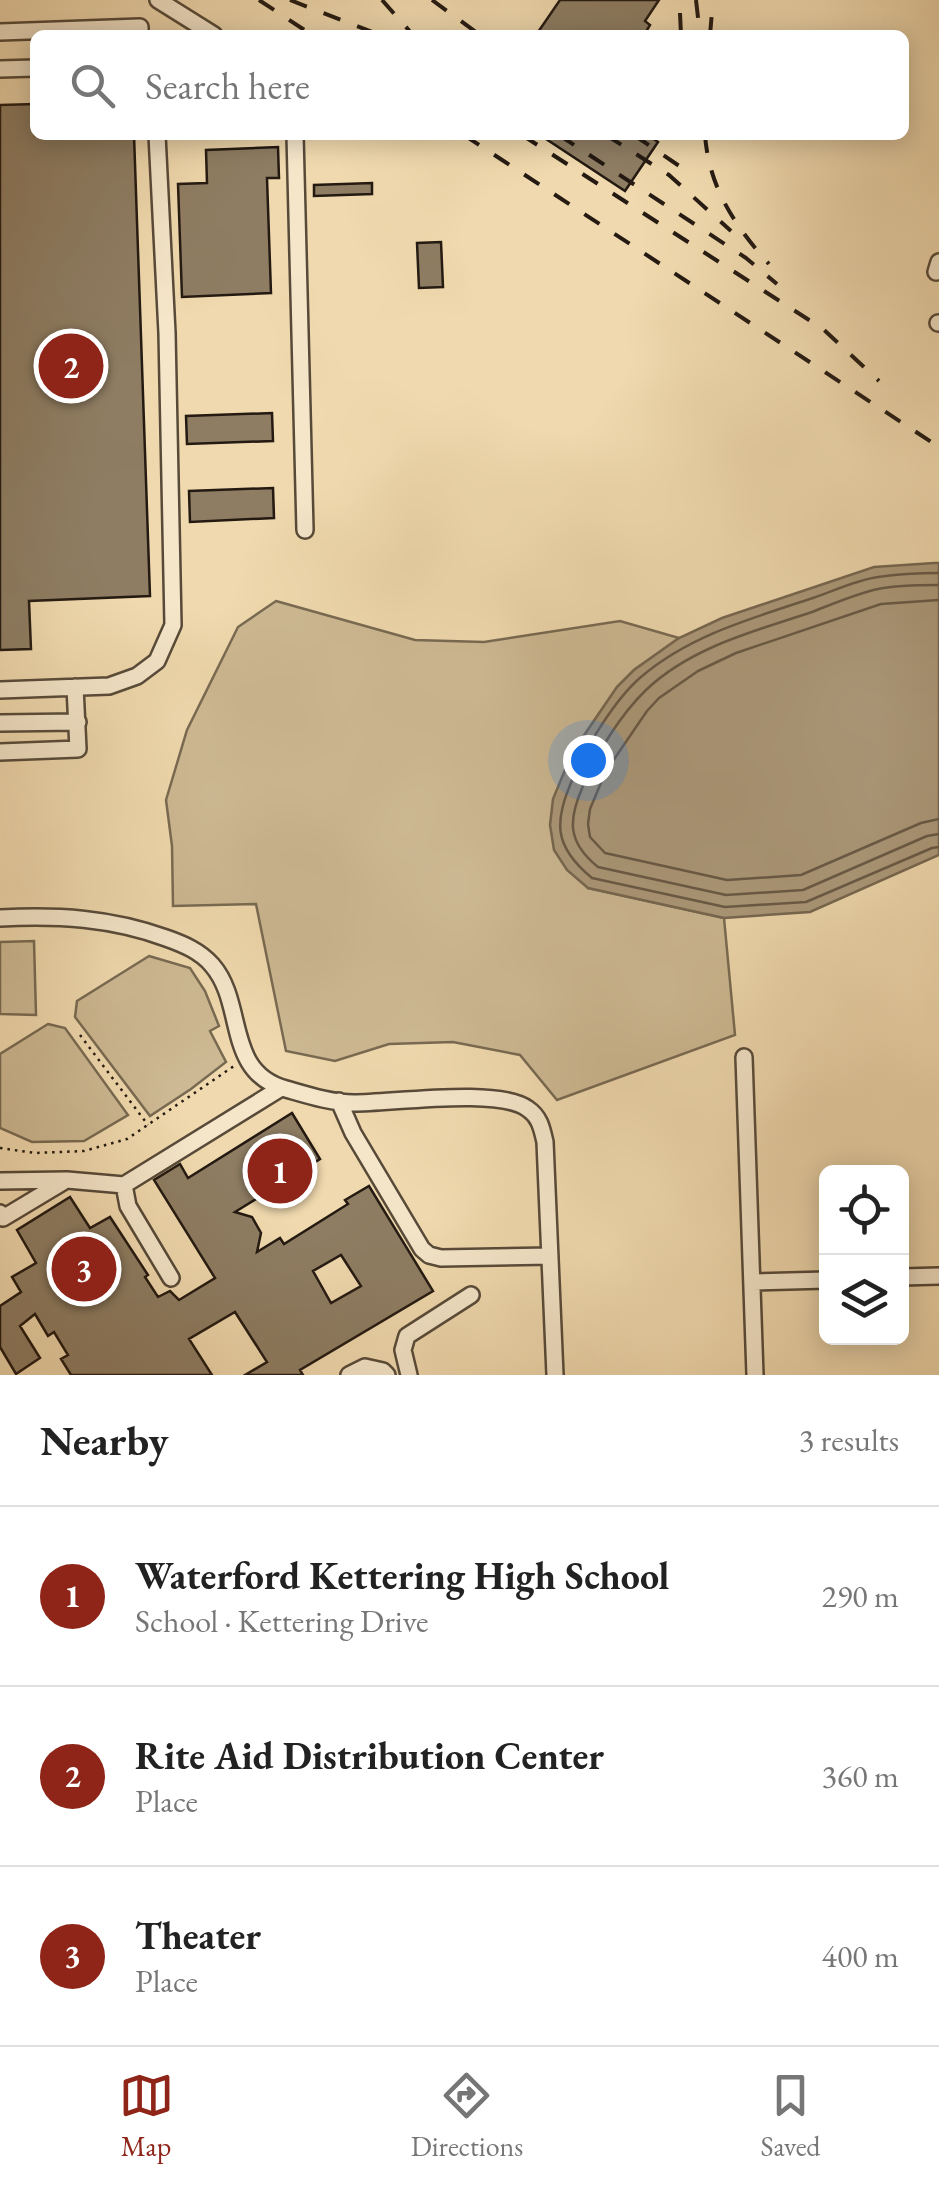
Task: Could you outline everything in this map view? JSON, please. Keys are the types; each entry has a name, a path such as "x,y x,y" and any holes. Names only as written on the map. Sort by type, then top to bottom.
{"street":[{"path":"158,0 198,30"},
{"path":"56,30 140,30"},
{"path":"0,32 30,31"},
{"path":"0,69 30,68"},
{"path":"0,690 109,686 137,676 157,661 173,626 167,333 157,140"},
{"path":"294,140 305,530"},
{"path":"0,752 78,749 75,687"},
{"path":"0,724 78,722"},
{"path":"0,918 98,920 153,933 196,950 219,974 255,1073 281,1088 350,1103 486,1098 526,1107 540,1120 545,1142 555,1375"},
{"path":"744,1057 756,1375"},
{"path":"0,1181 66,1180 124,1186 281,1088"},
{"path":"338,1101 353,1133 429,1255 550,1256"},
{"path":"0,1213 3,1218 66,1180"},
{"path":"124,1186 128,1206 171,1278"},
{"path":"909,1277 939,1276"},
{"path":"752,1282 819,1280"},
{"path":"410,1375 403,1350 407,1336 470,1294"},
{"path":"349,1375 365,1366 386,1375"}],"path":[{"path":"80,1035 148,1125"},
{"path":"0,1148 35,1154 84,1151 127,1140 246,1057"}],"shaded area":[{"path":"276,601 415,640 484,642 620,621 679,638 617,687 572,753 588,888 724,918 735,1035 557,1100 520,1055 453,1042 389,1044 335,1061 286,1051 256,904 173,906 166,800 187,730 238,627"},
{"path":"34,941 36,1015 0,1014 0,942"},
{"path":"149,956 190,968 205,991 219,1026 210,1031 226,1062 150,1116 75,1017 77,1001"},
{"path":"48,1024 65,1028 128,1115 84,1141 32,1142 0,1128 0,1054"}],"water":[{"path":"939,563 939,855 810,912 724,918 588,888 567,870 554,850 550,825 553,799 572,753 617,687 634,670 679,638 722,618 874,567"}],"building":[{"path":"560,0 659,0 645,21 650,25 647,30 539,30"},
{"path":"30,104 30,140 134,140 150,596 29,601 31,649 0,650 0,105"},
{"path":"548,140 655,140 658,142 625,191"},
{"path":"278,147 279,178 267,178 271,293 182,297 178,184 207,183 206,150"},
{"path":"372,183 372,194 314,196 314,185"},
{"path":"441,242 443,287 419,288 417,243"},
{"path":"272,413 273,441 187,444 186,416"},
{"path":"273,488 274,518 190,522 189,491"},
{"path":"292,1113 320,1159 235,1212 252,1217 261,1233 257,1252 280,1238 284,1244 348,1204 345,1200 369,1186 433,1291 300,1370 303,1375 245,1375 267,1362 235,1312 189,1339 212,1375 71,1375 61,1359 68,1355 54,1332 48,1336 35,1314 20,1326 40,1358 16,1374 0,1347 0,1306 21,1292 12,1277 36,1263 17,1230 70,1197 90,1228 110,1217 158,1297 170,1291 179,1300 215,1278 154,1180 180,1164 188,1178","holes":["341,1255 361,1286 331,1303 313,1271"]}],"railway":[{"path":"259,0 304,30"},
{"path":"290,0 367,30"},
{"path":"382,0 409,30"},
{"path":"432,0 473,30"},
{"path":"696,0 699,30"},
{"path":"710,30 713,0"},
{"path":"680,13 681,30"},
{"path":"472,140 939,447"},
{"path":"530,140 823,329 879,381"},
{"path":"567,140 746,258 777,284"},
{"path":"614,140 669,175 731,231"},
{"path":"641,140 688,172"},
{"path":"706,140 712,172 726,205 769,264"}],"place":[{"name":"Rite Aid Distribution Center","path":"71,366"},
{"name":"Waterford Kettering High School","path":"280,1171"},
{"name":"Theater","path":"84,1269"}]}
